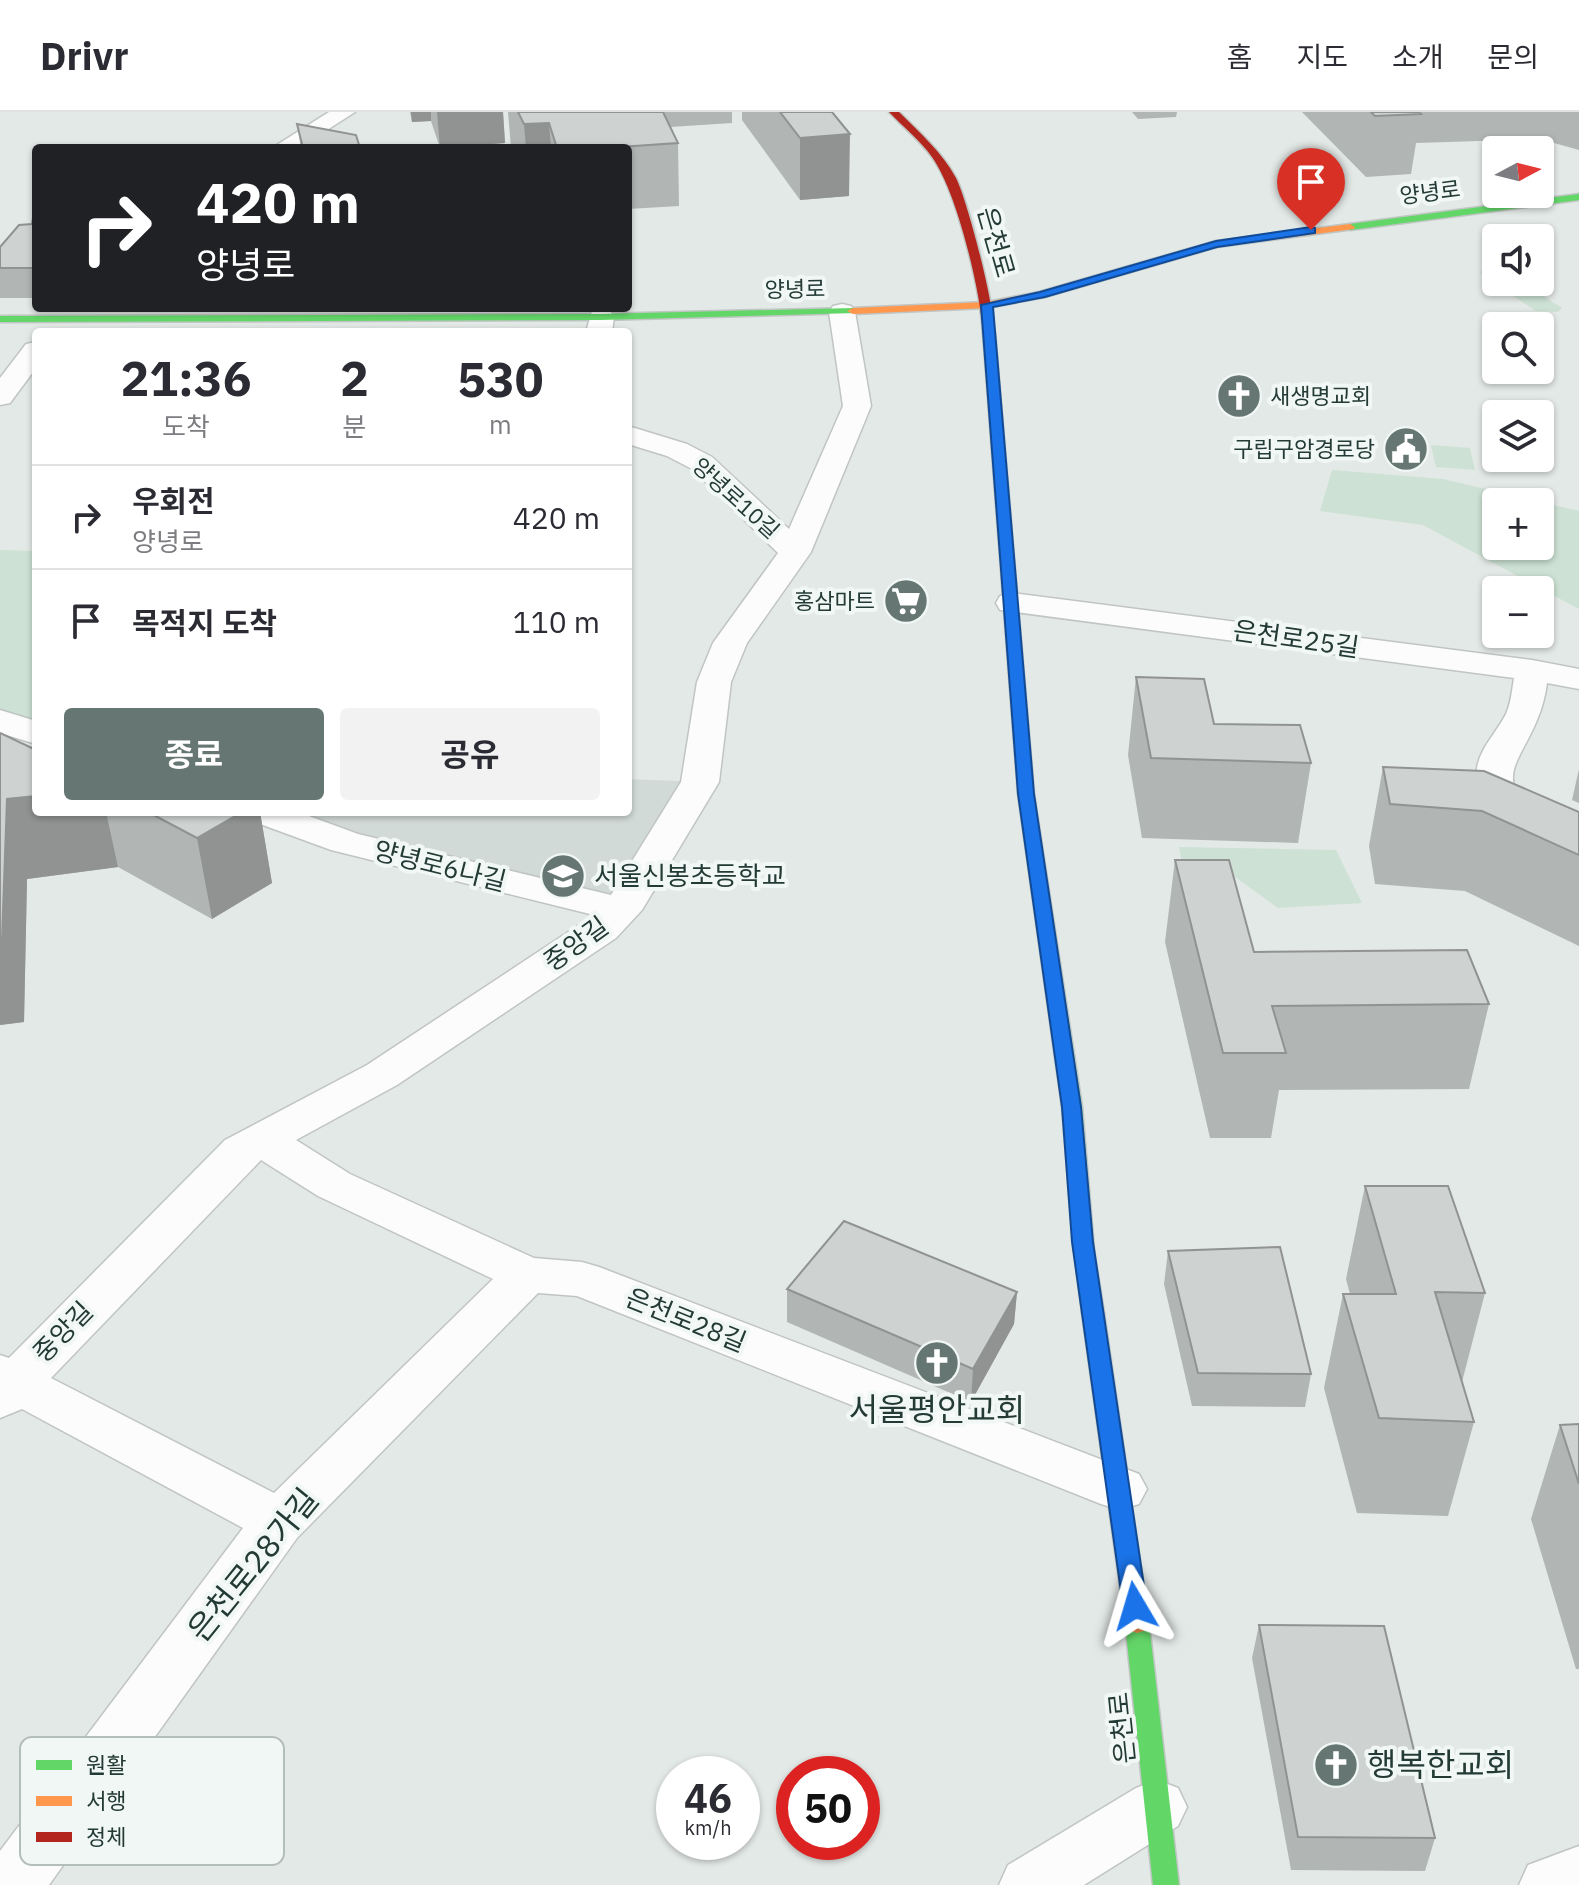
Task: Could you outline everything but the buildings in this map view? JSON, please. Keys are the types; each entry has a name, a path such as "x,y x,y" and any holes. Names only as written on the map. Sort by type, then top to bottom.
{"main road":[{"name":"은천로","path":"894,112 934,152 952,180 987,305 1026,794 1072,1107 1083,1242 1120,1489 1166,1885"},
{"name":"양녕로","path":"0,319 600,325 987,305 1041,295 1216,244 1574,201"}],"street":[{"path":"290,144 344,112"},
{"name":"중앙길","path":"278,1523 5,1384 241,1151 382,1075 589,937 622,910 700,782 714,682 730,643 795,552 857,406 842,312"},
{"path":"0,398 32,355"},
{"path":"0,398 32,399"},
{"name":"양녕로10길","path":"632,436 677,450 702,463 795,552"},
{"name":"은천로25길","path":"1012,603 1532,670 1579,679"},
{"path":"1532,670 1526,708 1494,769 1495,781 1505,805 1537,828 1579,847"},
{"path":"0,721 32,732"},
{"name":"양녕로6나길","path":"273,816 345,842 622,910"},
{"name":"은천로28길","path":"261,1139 334,1185 527,1275 582,1279 1120,1489"},
{"name":"은천로28가길","path":"121,1737 278,1523 527,1275"},
{"path":"1030,1885 1157,1807"},
{"name":"은천로28가길","path":"12,1885 27,1865"},
{"path":"1550,1885 1579,1874"}],"shaded area":[{"name":"서울신봉초등학교","path":"632,779 700,782 622,910 277,816 632,816"}],"green space":[{"path":"1513,296 1544,296 1562,308 1558,312 1536,311"},
{"path":"1431,445 1470,448 1475,470 1436,467"},
{"path":"1332,470 1443,479 1482,488 1482,557 1423,525 1320,511"},
{"path":"1554,505 1579,511 1579,609 1554,596 1554,576 1518,576 1488,560 1554,560"},
{"path":"0,550 32,551 32,724 0,711"},
{"path":"1179,847 1336,850 1362,903 1278,908 1234,876 1184,873"}],"traffic: fast":[{"path":"1350,227 1579,197"},
{"path":"0,319 601,317 853,311"},
{"path":"989,333 1026,794 1072,1107 1084,1250 1093,1313"},
{"path":"1137,1623 1166,1885"}],"traffic: slow":[{"path":"853,311 987,305 1041,295 1216,244 1350,227"},
{"path":"1093,1313 1137,1623"}],"traffic: jam":[{"path":"894,112 934,152 952,180 987,305 989,333"}],"place":[{"name":"새생명교회","path":"1239,396"},
{"name":"구립구암경로당","path":"1406,449"},
{"name":"홍삼마트","path":"906,601"},
{"name":"서울신봉초등학교","path":"563,876"},
{"name":"서울평안교회","path":"937,1363"},
{"name":"행복한교회","path":"1336,1765"}],"route":[{"path":"1135,1606 1083,1242 1072,1107 1026,794 987,305 1041,295 1216,244 1311,230"}]}
